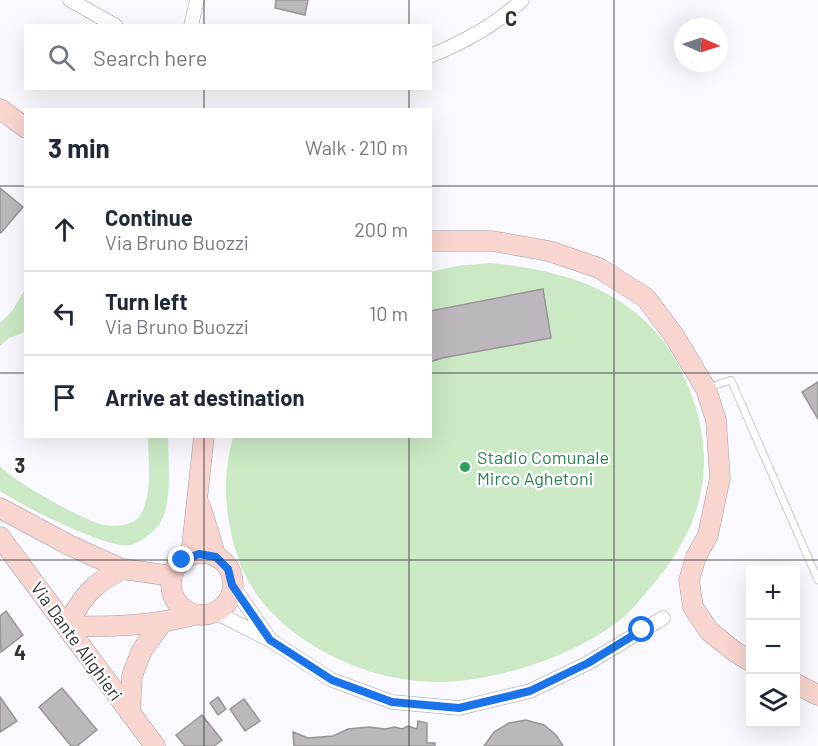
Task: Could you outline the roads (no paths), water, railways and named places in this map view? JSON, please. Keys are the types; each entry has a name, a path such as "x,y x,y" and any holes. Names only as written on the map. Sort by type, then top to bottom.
{"street":[{"path":"70,0 112,24"},
{"path":"191,24 197,0"},
{"path":"432,55 465,42 513,9 522,0"},
{"path":"0,110 24,127"},
{"path":"432,241 492,242 549,251 599,268 646,298 673,334 706,389 716,420 720,478 708,535 696,557 689,580 693,607 710,632 746,658"},
{"path":"190,555 204,438"},
{"path":"197,497 216,557 228,569 232,585 270,640"},
{"path":"0,508 69,545 122,569 172,576"},
{"name":"Via Dante Alighieri","path":"0,537 155,746"},
{"path":"216,557 190,555 176,567 172,576 172,595 185,611 201,616 215,612 227,601 232,585"},
{"path":"122,569 101,580 82,598 67,626 112,627 162,623 194,615"},
{"path":"215,612 270,640 332,680 392,702 459,708 530,691 588,663 663,618"},
{"path":"130,713 132,676 142,650 162,623"},
{"path":"800,686 818,695"}],"lane":[{"path":"706,389 731,380 818,580"}],"place":[{"name":"Stadio Comunale Mirco Aghetoni","path":"465,467"}]}
